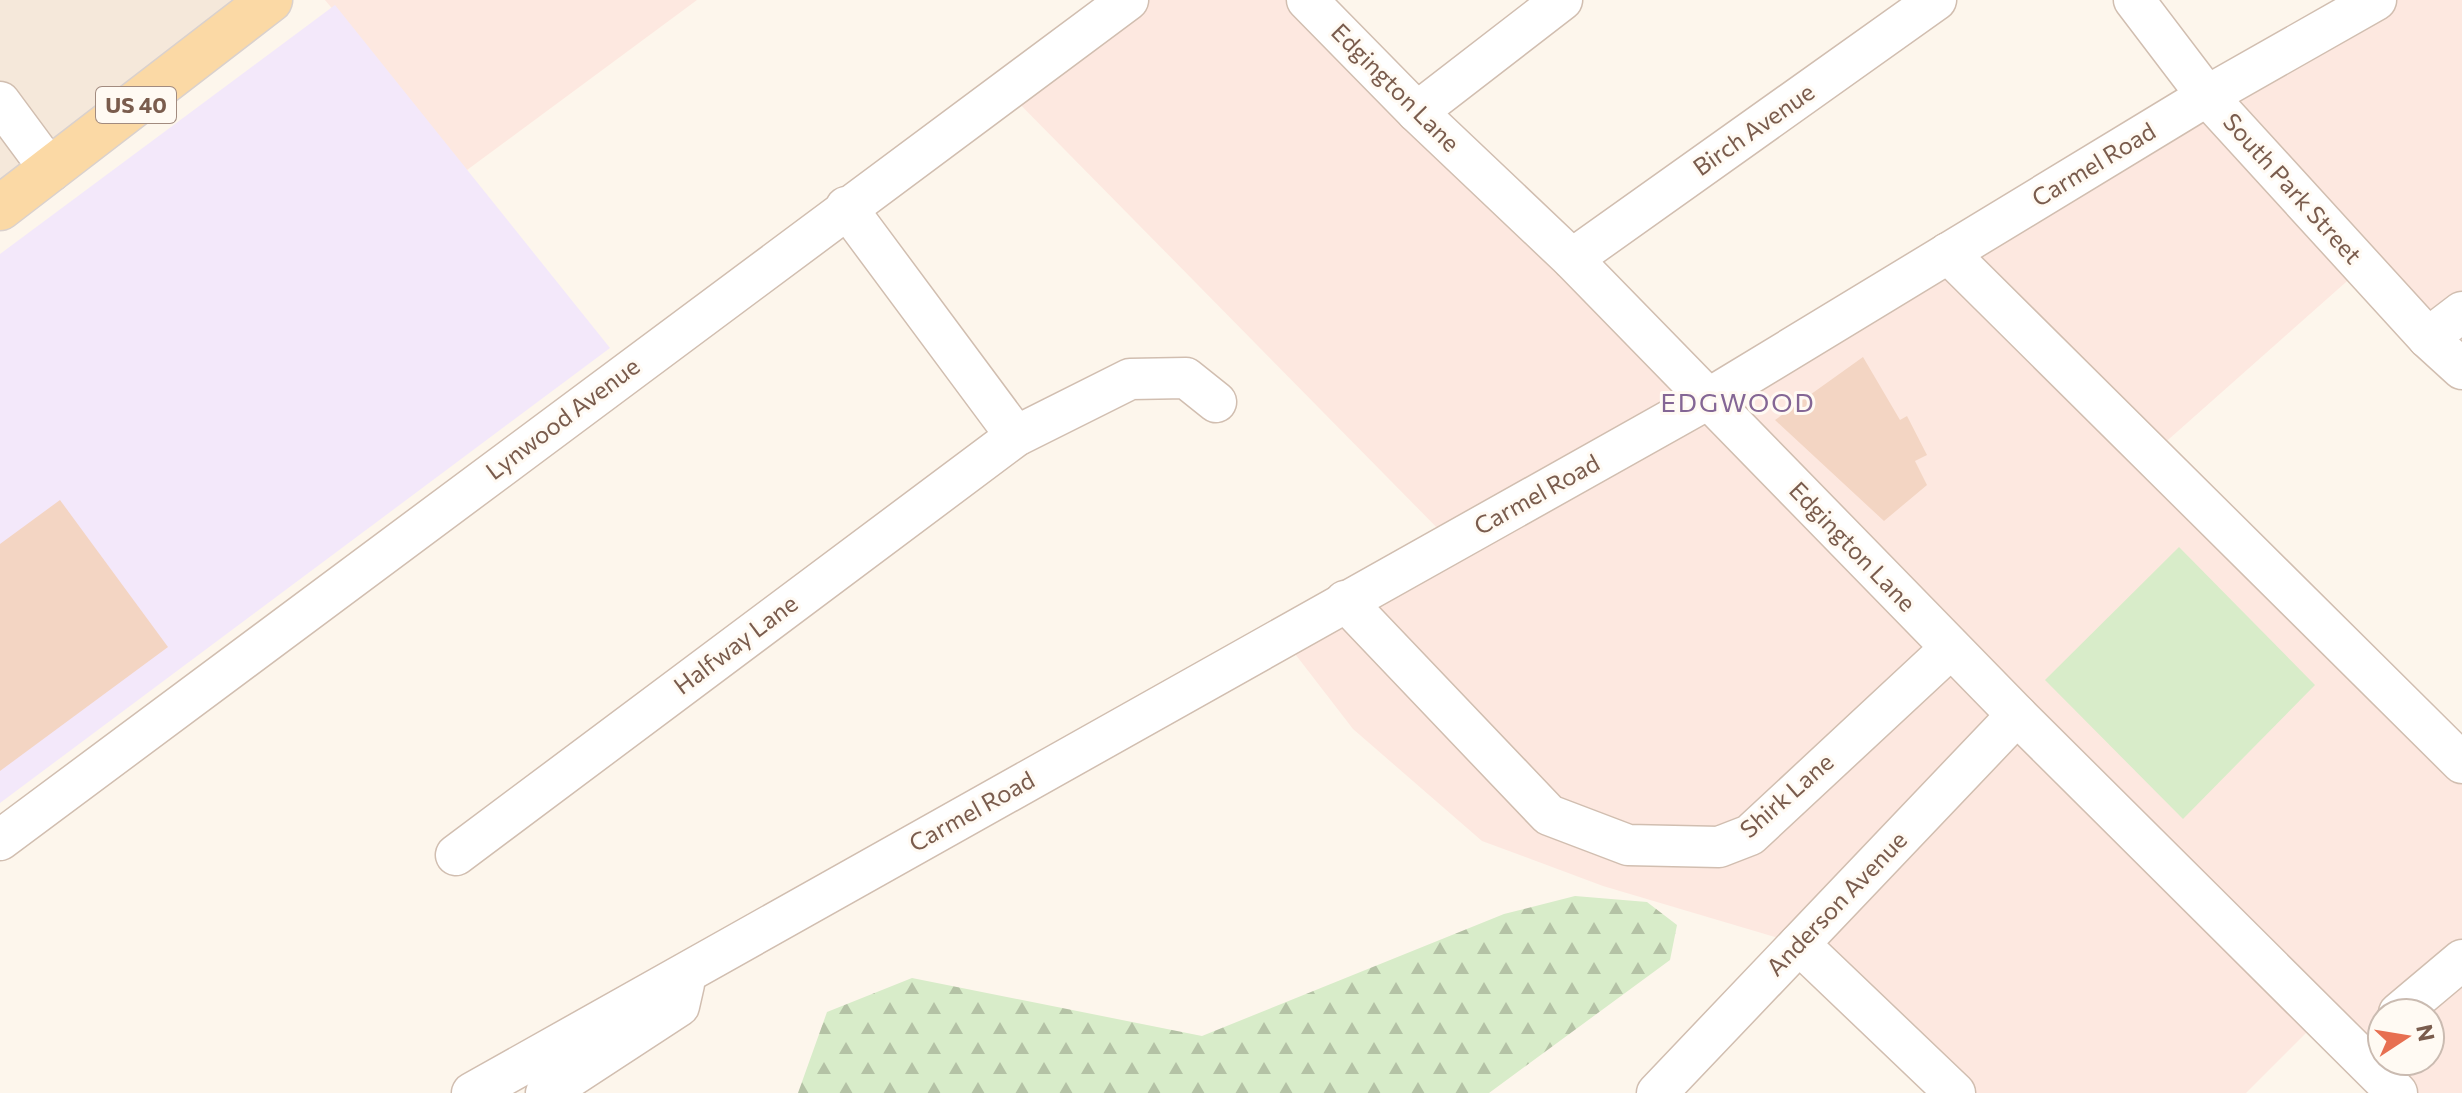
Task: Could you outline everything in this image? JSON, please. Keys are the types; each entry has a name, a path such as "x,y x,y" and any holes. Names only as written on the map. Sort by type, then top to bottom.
{"main road":[{"name":"US 40","path":"0,208 51,171 245,7"}],"street":[{"name":"Lynwood Avenue","path":"0,840 846,207 1128,0"},
{"name":"Edgington Lane","path":"1307,0 1417,112 1572,259 2017,715 2366,1037"},
{"path":"1417,112 1562,0"},
{"name":"Birch Avenue","path":"1572,259 1936,0"},
{"name":"South Park Street","path":"2134,0 2207,96 2428,338 2462,369"},
{"name":"Carmel Road","path":"472,1093 1708,399 2207,96 2376,0"},
{"path":"0,102 51,171"},
{"path":"846,207 1016,436"},
{"path":"1948,253 2462,763"},
{"path":"2428,338 2462,312"},
{"name":"Halfway Lane","path":"456,855 1016,436 1130,379 1186,378 1216,402"},
{"name":"Shirk Lane","path":"1345,601 1549,815 1628,845 1719,847 1750,835 1951,648"},
{"name":"Anderson Avenue","path":"1657,1093 2017,715"},
{"path":"1799,944 1955,1093"},
{"path":"2418,997 2462,960"},
{"path":"546,1093 679,1006 687,972"}],"shaded area":[{"path":"0,0 266,0 0,199"},
{"path":"325,0 697,0 467,170"},
{"path":"1128,0 1307,0 1708,399 2376,0 2462,0 2462,312 2428,338 2363,267 2151,455 2462,763 2462,1093 2397,1093 2381,1077 2446,1077 2446,997 2366,997 2366,1062 2321,1018 2246,1093 1955,1093 1799,944 1603,886 1482,841 1353,729 1282,637 1451,542 1006,90"},
{"path":"335,5 610,348 0,803 0,254"}],"green space":[{"path":"2179,547 2315,685 2183,819 2045,680"},
{"path":"1575,896 1647,902 1677,925 1670,960 1489,1093 798,1093 827,1012 912,978 1202,1036 1504,914"}],"building":[{"path":"1863,357 1900,420 1907,416 1927,455 1915,461 1927,485 1884,521 1775,420"},
{"path":"60,500 168,647 0,771 0,544"}],"district":[{"name":"EDGWOOD","path":"1738,403"}]}
